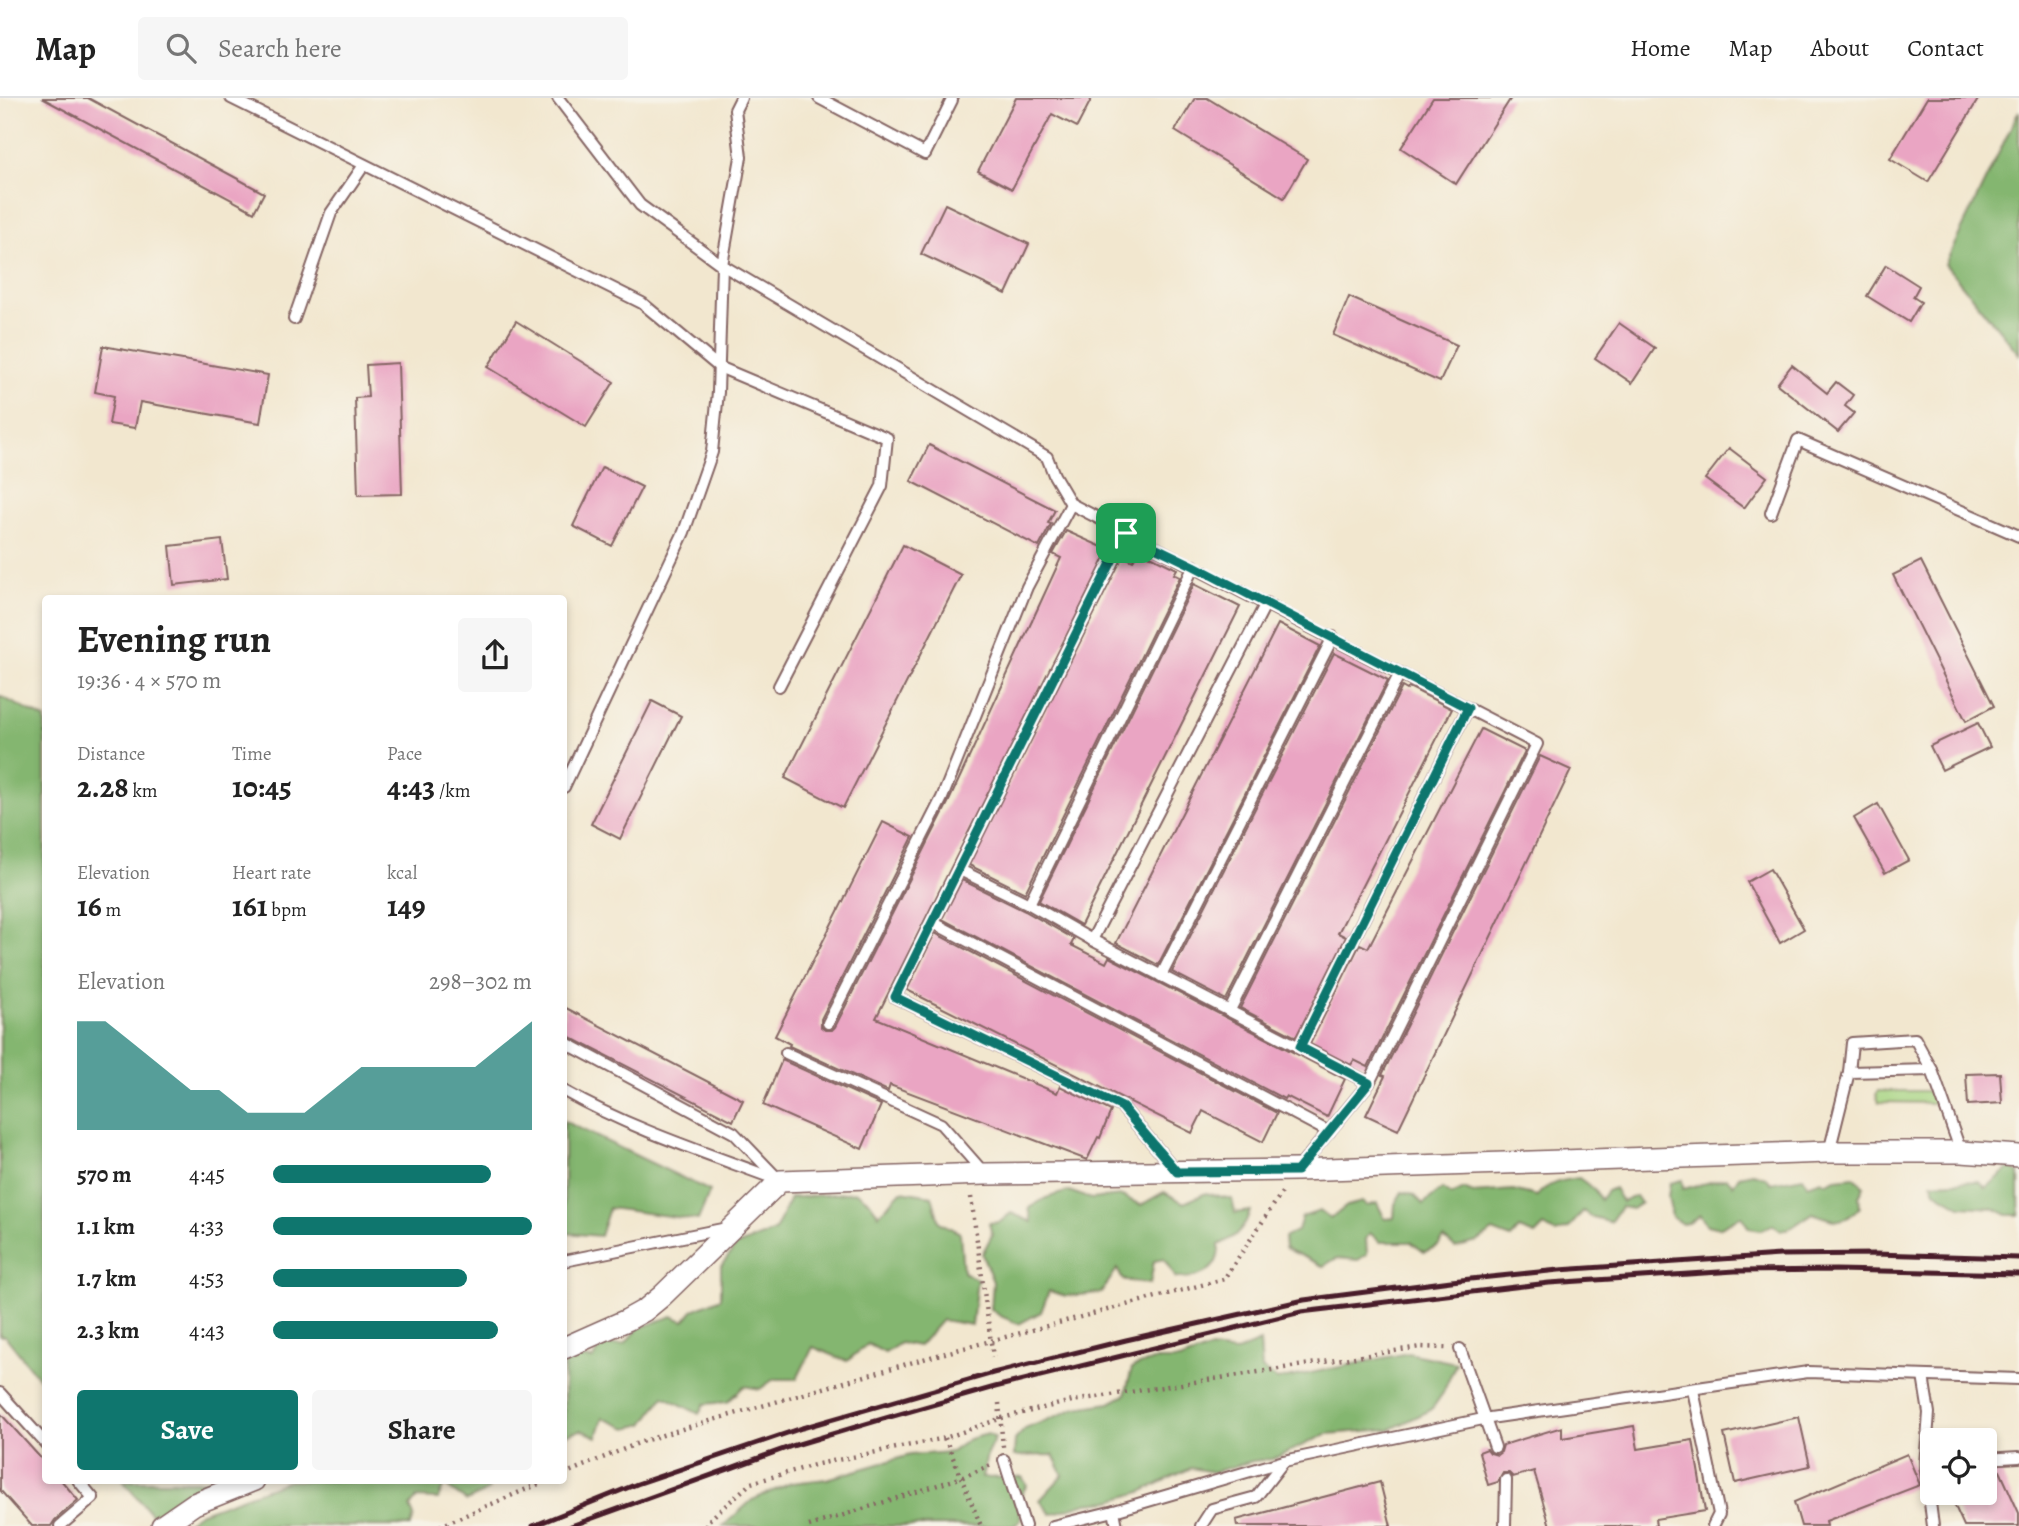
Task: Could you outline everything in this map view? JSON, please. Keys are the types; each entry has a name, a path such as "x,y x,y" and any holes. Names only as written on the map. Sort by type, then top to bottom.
{"street":[{"path":"567,1347 645,1310 780,1181 985,1174 1297,1171 1829,1152 1961,1152 2019,1156"},
{"path":"162,1526 194,1504 244,1484"}],"lane":[{"path":"231,98 642,303 719,367 887,438 882,486 779,686"},
{"path":"558,98 640,205 722,265 1047,457 1071,504 1537,744 1369,1083 1297,1171"},
{"path":"567,781 684,532 712,452 719,367 722,265 741,157 735,110 741,98"},
{"path":"819,98 925,154 952,100"},
{"path":"294,319 331,213 364,165"},
{"path":"1771,513 1798,440 2019,536"},
{"path":"828,1023 942,798 1027,587 1071,504"},
{"path":"1126,533 895,997 1122,1107 1177,1172"},
{"path":"1029,904 1194,566"},
{"path":"1092,940 1266,603"},
{"path":"1161,976 1333,637"},
{"path":"1230,1010 1400,673"},
{"path":"1300,1047 1468,708"},
{"path":"958,869 1369,1083"},
{"path":"932,922 1329,1132"},
{"path":"1829,1152 1849,1072 1852,1043 1915,1039 1932,1070 1961,1152"},
{"path":"567,1044 734,1133 780,1181"},
{"path":"786,1053 941,1124 985,1174"},
{"path":"1849,1072 1932,1070"},
{"path":"567,1093 672,1141 780,1181"},
{"path":"567,1260 733,1227"},
{"path":"1460,1349 1495,1447"},
{"path":"1053,1526 1284,1461 1483,1419 1808,1372 2019,1379"},
{"path":"1923,1376 1928,1428"},
{"path":"1693,1390 1719,1514 1713,1526"},
{"path":"0,1392 42,1439"},
{"path":"1997,1459 2019,1457"},
{"path":"1004,1460 1026,1526"},
{"path":"1201,1526 1212,1508 1256,1497 1284,1461"},
{"path":"1506,1480 1506,1526"},
{"path":"60,1526 93,1498 81,1484"},
{"path":"1931,1505 1933,1526"},
{"path":"1114,1511 1117,1526"}],"path":[{"path":"567,1473 672,1432 990,1341 1224,1279 1297,1171"},
{"path":"971,1197 993,1357"},
{"path":"706,1526 709,1520 751,1483 818,1464 945,1438 1002,1418 1072,1401 1420,1347 1460,1349"},
{"path":"809,1526 963,1477 1004,1460 999,1403"},
{"path":"945,1438 981,1526"},
{"path":"440,1526 539,1484"}],"green space":[{"path":"2019,111 2019,354 1945,264"},
{"path":"0,696 42,717 42,1382 5,1336 0,1336"},
{"path":"1878,1091 1934,1091 1938,1099 1935,1103 1879,1102 1876,1095"},
{"path":"567,1122 710,1191 698,1220 609,1208 600,1236 567,1233"},
{"path":"2010,1168 2019,1173 2019,1215 2007,1215 1993,1208 1960,1206 1935,1191 1932,1183 1979,1181 1986,1188"},
{"path":"1753,1173 1766,1177 1771,1183 1803,1177 1808,1185 1821,1180 1826,1183 1854,1177 1864,1186 1859,1196 1860,1207 1849,1217 1838,1220 1813,1213 1781,1231 1773,1225 1761,1230 1749,1228 1741,1216 1719,1228 1707,1225 1700,1215 1689,1223 1682,1224 1672,1217 1668,1197 1670,1183 1682,1180 1683,1189 1726,1178 1733,1185 1739,1176"},
{"path":"1579,1178 1595,1190 1600,1200 1607,1191 1614,1188 1622,1202 1636,1196 1641,1203 1632,1209 1621,1207 1610,1222 1593,1218 1583,1211 1569,1228 1556,1233 1544,1226 1535,1235 1519,1229 1511,1238 1493,1231 1477,1242 1455,1248 1444,1238 1438,1246 1424,1252 1411,1242 1380,1242 1370,1233 1366,1239 1367,1254 1358,1260 1337,1258 1323,1266 1285,1248 1284,1238 1298,1230 1302,1217 1320,1211 1330,1219 1347,1206 1362,1202 1367,1206 1377,1203 1385,1219 1394,1218 1395,1204 1402,1192 1414,1195 1423,1204 1442,1189 1452,1195 1464,1189 1473,1193 1513,1190 1537,1196 1555,1183"},
{"path":"901,1191 932,1196 939,1222 960,1233 963,1272 977,1279 972,1325 942,1320 919,1346 900,1343 885,1353 868,1344 847,1361 813,1347 797,1379 774,1379 760,1389 744,1386 728,1402 704,1404 699,1414 664,1396 644,1424 627,1428 603,1418 597,1437 581,1430 567,1434 567,1361 573,1358 593,1359 602,1346 625,1344 639,1328 672,1316 684,1321 693,1310 721,1298 721,1266 736,1246 775,1231 790,1198 856,1192 869,1201 879,1215"},
{"path":"1069,1191 1091,1199 1122,1196 1141,1205 1164,1192 1184,1203 1206,1193 1232,1199 1235,1213 1250,1211 1239,1232 1219,1245 1212,1267 1200,1275 1176,1278 1164,1259 1154,1261 1150,1284 1123,1280 1117,1269 1101,1293 1066,1296 1049,1291 1041,1312 1019,1324 1000,1316 991,1309 993,1282 982,1254 992,1235 989,1223 1000,1222 1011,1213 1032,1222 1029,1208 1046,1198"},
{"path":"1260,1342 1262,1369 1277,1380 1408,1353 1456,1363 1443,1393 1431,1410 1391,1429 1327,1434 1273,1459 1253,1461 1213,1472 1191,1468 1141,1492 1110,1501 1087,1503 1051,1514 1040,1500 1063,1475 1053,1455 1014,1456 1015,1440 1025,1429 1076,1408 1110,1403 1125,1395 1132,1368 1153,1360 1179,1360 1210,1349 1236,1352"},
{"path":"988,1434 995,1438 987,1454 982,1478 1022,1477 1027,1485 1018,1500 1021,1520 1014,1526 723,1526 752,1500 791,1483 827,1479 910,1455 951,1452 969,1439"},
{"path":"126,1484 227,1484 157,1521"},
{"path":"280,1484 488,1484 489,1490 467,1501 444,1485 438,1499 417,1498 410,1507 414,1516 411,1526 180,1526 199,1513"}],"building":[{"path":"42,98 88,98 264,193 254,212"},
{"path":"1016,98 1092,98 1077,127 1052,114 1012,189 978,171"},
{"path":"1195,98 1207,98 1307,159 1284,198 1175,131"},
{"path":"1433,98 1511,98 1456,184 1401,148"},
{"path":"1927,98 1979,98 1928,182 1890,159"},
{"path":"945,204 1029,244 1006,294 921,254"},
{"path":"1886,265 1919,286 1913,297 1921,302 1909,322 1867,296"},
{"path":"1349,297 1457,345 1440,382 1333,335"},
{"path":"516,321 614,382 586,427 488,367"},
{"path":"1619,323 1655,348 1632,383 1595,358"},
{"path":"103,346 268,375 260,423 140,402 135,428 109,424 114,396 95,392"},
{"path":"398,363 402,494 358,495 355,398 368,397 366,365"},
{"path":"1792,365 1827,393 1836,382 1853,395 1845,406 1854,413 1838,432 1777,384"},
{"path":"929,445 1055,510 1039,547 911,481"},
{"path":"1729,448 1767,477 1744,508 1705,479"},
{"path":"602,467 642,487 612,546 573,526"},
{"path":"1066,531 1109,550 876,1018 1057,1093 1060,1086 1111,1111 1087,1160 890,1085 888,1091 789,1046 790,1044 775,1036 883,822 913,837 821,1019 821,1027 825,1030 835,1027 949,801 1061,558 1053,554"},
{"path":"222,540 227,579 174,585 170,546"},
{"path":"903,545 961,575 843,808 785,778"},
{"path":"1138,550 1177,569 1174,574 1180,577 1025,893 969,865 1123,556 1133,561"},
{"path":"1921,561 1994,706 1966,721 1893,575"},
{"path":"1194,584 1240,607 1081,925 1039,901"},
{"path":"1278,624 1320,646 1158,965 1116,943"},
{"path":"1334,653 1388,680 1226,1000 1172,972"},
{"path":"1402,687 1407,690 1409,687 1452,709 1338,933 1346,937 1296,1037 1240,1008"},
{"path":"652,701 681,716 620,839 591,824"},
{"path":"1978,723 1990,747 1942,770 1930,746"},
{"path":"1481,729 1525,751 1368,1067 1354,1060 1351,1065 1310,1044 1360,944 1368,948"},
{"path":"1540,756 1571,770 1398,1130 1366,1115 1385,1076 1382,1075"},
{"path":"1878,804 1909,860 1885,873 1854,818"},
{"path":"1770,869 1804,929 1780,943 1747,882"},
{"path":"962,880 1074,939 1071,945 1106,963 1109,957 1345,1079 1327,1117 1286,1096 1284,1099 942,919"},
{"path":"935,933 1277,1113 1263,1142 1203,1111 1192,1133 907,990"},
{"path":"567,1009 743,1100 733,1121 567,1036"},
{"path":"782,1060 881,1105 862,1149 763,1105"},
{"path":"2000,1073 2002,1103 1968,1105 1966,1074"},
{"path":"0,1413 42,1460 42,1484 64,1484 78,1500 51,1526 32,1526 0,1490"},
{"path":"1799,1417 1810,1466 1735,1483 1724,1434"},
{"path":"1634,1426 1638,1449 1693,1440 1705,1511 1655,1519 1656,1526 1550,1526 1534,1471 1513,1477 1509,1473 1503,1473 1498,1482 1488,1485 1479,1452 1487,1449 1497,1455 1503,1445 1562,1427 1562,1438"},
{"path":"1907,1454 1920,1485 1826,1521 1827,1526 1801,1526 1794,1502"},
{"path":"2000,1471 2019,1513 2019,1526 1964,1526 1954,1505 1997,1505 1997,1472"},
{"path":"1380,1482 1391,1526 1237,1526 1236,1520"}],"railway":[{"path":"533,1526 637,1484 802,1428 993,1373 1304,1300 1559,1270 1780,1255 1874,1254 2019,1258"},
{"path":"571,1526 792,1446 886,1418 995,1387 1301,1312 1549,1283 1735,1271 2019,1274"}],"route":[{"path":"1126,533 1468,708 1300,1047 1369,1083 1297,1171 1177,1172 1122,1107 895,997 1126,533"}]}
